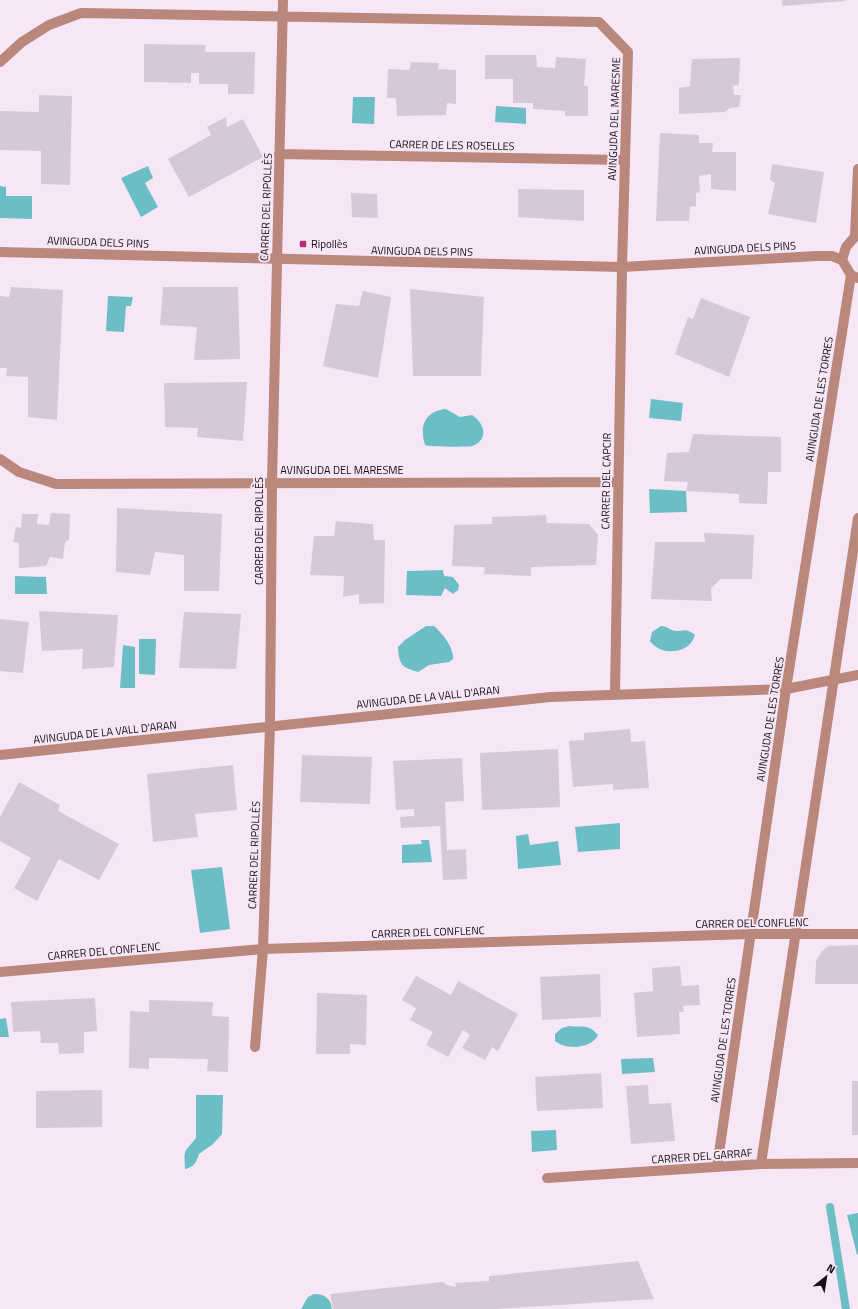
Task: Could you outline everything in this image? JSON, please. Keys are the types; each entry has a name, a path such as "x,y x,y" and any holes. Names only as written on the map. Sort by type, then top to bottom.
{"street":[{"name":"CARRER DEL RIPOLLÈS","path":"255,1047 263,949 270,726 272,482 283,0"},
{"name":"AVINGUDA DEL MARESME","path":"0,62 22,42 49,25 81,13 282,15 599,22 628,52 622,267"},
{"name":"CARRER DE LES ROSELLES","path":"279,154 625,160"},
{"path":"854,277 842,260 846,247 856,234 858,169"},
{"name":"AVINGUDA DELS PINS","path":"0,252 622,267 817,256 832,256 842,260"},
{"name":"CARRER DEL CAPCIR","path":"616,694 622,267"},
{"name":"AVINGUDA DE LES TORRES","path":"717,1167 786,689 854,277"},
{"name":"AVINGUDA DEL MARESME","path":"0,458 19,472 56,484 272,482 618,482"},
{"path":"761,1164 858,518"},
{"name":"AVINGUDA DE LA VALL D'ARAN","path":"0,755 550,696 786,689 858,675"},
{"name":"CARRER DEL CONFLENC","path":"0,972 263,949 750,934 858,934"},
{"name":"CARRER DEL GARRAF","path":"547,1178 761,1164 858,1163"}],"water":[{"path":"353,97 375,97 374,124 352,123"},
{"path":"496,106 526,108 526,124 495,122"},
{"path":"148,166 153,178 145,183 158,207 141,217 121,178"},
{"path":"0,186 6,187 6,196 32,196 32,219 0,218"},
{"path":"108,296 133,297 131,306 126,306 124,332 106,331"},
{"path":"651,399 683,403 681,421 649,418"},
{"path":"446,409 460,417 472,415 476,418 480,422 483,431 481,440 472,446 425,445 423,438 423,426 425,421 433,413"},
{"path":"649,489 686,491 687,512 650,513"},
{"path":"443,570 444,576 453,577 459,585 458,590 453,594 445,588 441,596 406,595 407,571"},
{"path":"15,576 46,577 47,594 15,594"},
{"path":"426,626 434,626 444,636 452,650 453,659 449,662 429,665 418,672 402,664 399,657 398,647 405,640"},
{"path":"661,626 675,631 688,631 695,635 687,646 675,651 668,651 655,646 650,641 652,632"},
{"path":"139,639 156,639 155,675 139,674"},
{"path":"123,645 135,647 135,688 120,688"},
{"path":"620,823 620,849 578,852 575,827"},
{"path":"528,834 530,845 558,841 561,865 518,869 516,836"},
{"path":"421,840 429,840 432,862 402,863 402,845 422,844"},
{"path":"222,867 230,929 200,933 191,870"},
{"path":"6,1018 9,1037 0,1037 0,1019"},
{"path":"569,1026 588,1027 598,1035 595,1040 590,1043 578,1047 559,1044 555,1041 555,1034 562,1028"},
{"path":"653,1058 655,1072 622,1074 621,1059"},
{"path":"196,1095 223,1095 222,1134 213,1144 199,1154 193,1166 185,1169 186,1151 196,1138"},
{"path":"556,1130 557,1150 532,1152 531,1131"},
{"path":"858,1213 858,1254 857,1255 847,1215"},
{"path":"314,1294 321,1295 329,1299 332,1309 301,1309 308,1297"}],"building":[{"path":"782,0 845,0 845,1 782,6"},
{"path":"144,44 206,45 205,52 255,52 254,94 228,94 228,84 199,84 199,73 191,73 191,83 144,82"},
{"path":"485,55 536,55 537,67 555,68 556,57 586,59 584,86 588,86 588,116 565,116 565,111 533,109 533,103 513,103 513,79 485,79"},
{"path":"740,58 739,85 733,86 734,95 741,95 739,107 730,108 725,112 679,114 679,88 690,86 692,59"},
{"path":"411,62 439,63 438,69 456,70 456,104 447,103 446,115 397,116 396,98 387,98 388,69 409,70"},
{"path":"39,95 72,96 70,185 41,184 41,151 0,150 0,111 39,112"},
{"path":"226,117 227,127 243,119 263,157 189,197 168,159 211,135 207,127"},
{"path":"660,133 699,135 699,143 713,143 712,152 736,152 736,191 711,189 711,174 699,176 700,192 696,193 696,206 690,207 689,221 656,221"},
{"path":"772,164 824,172 816,223 768,214 775,183 770,180"},
{"path":"518,189 584,190 584,221 518,217"},
{"path":"351,193 377,194 378,218 352,217"},
{"path":"11,287 63,290 57,420 28,417 28,377 6,376 7,368 0,368 0,296 9,297"},
{"path":"163,287 238,287 240,359 194,360 197,327 160,325"},
{"path":"410,289 484,297 481,376 413,376"},
{"path":"363,291 391,297 378,378 323,366 336,304 359,306"},
{"path":"701,298 750,317 729,377 675,354 688,317 693,319"},
{"path":"247,382 243,441 197,437 198,428 165,427 164,383"},
{"path":"693,434 781,437 781,472 768,472 767,504 739,503 739,494 686,491 688,482 664,481 667,453 689,452"},
{"path":"117,508 222,514 219,591 184,591 184,555 155,552 150,575 116,572"},
{"path":"51,513 70,514 69,540 65,542 63,559 50,557 46,566 19,568 19,543 13,542 16,527 21,528 22,514 38,514 37,524 49,525"},
{"path":"546,515 547,523 589,524 598,535 596,565 531,567 531,576 484,574 485,567 452,566 454,525 492,524 492,517"},
{"path":"336,521 373,524 374,540 385,540 384,603 359,604 359,594 343,597 344,576 310,575 314,536 334,536"},
{"path":"704,533 754,535 752,579 721,579 711,588 712,601 651,599 655,542 705,542"},
{"path":"39,611 118,615 114,667 82,669 83,649 42,651"},
{"path":"184,612 241,614 236,669 179,668"},
{"path":"0,619 29,622 23,673 0,671"},
{"path":"630,729 631,742 645,741 649,788 613,790 613,784 573,787 569,741 584,740 584,733"},
{"path":"558,749 560,807 482,810 480,753"},
{"path":"302,755 372,757 370,804 300,802"},
{"path":"462,758 464,801 445,802 447,850 466,849 467,879 443,880 440,826 401,828 400,817 414,816 414,809 396,810 393,761"},
{"path":"233,765 237,810 195,814 198,837 153,842 147,774"},
{"path":"19,782 60,805 58,811 119,844 99,880 59,859 37,901 14,888 31,858 0,841 0,817"},
{"path":"858,945 858,984 815,984 816,961 822,951 828,946"},
{"path":"680,966 682,986 699,985 700,1005 683,1006 684,1012 679,1012 680,1034 637,1037 634,993 653,991 652,968"},
{"path":"600,974 601,1017 542,1020 540,977"},
{"path":"416,976 451,995 458,981 518,1014 498,1051 492,1047 485,1060 462,1048 470,1035 463,1030 448,1057 426,1045 433,1032 410,1020 416,1008 402,1000"},
{"path":"317,993 367,995 366,1045 350,1044 350,1054 316,1054"},
{"path":"95,998 97,1031 84,1032 84,1053 59,1054 58,1043 41,1043 40,1031 13,1032 11,1002"},
{"path":"149,1000 213,1002 212,1016 229,1017 228,1072 207,1071 208,1059 149,1058 149,1069 129,1068 130,1011 149,1012"},
{"path":"601,1073 603,1108 537,1111 535,1077"},
{"path":"852,1081 858,1081 858,1135 852,1135"},
{"path":"648,1085 649,1104 671,1103 675,1141 631,1144 626,1086"},
{"path":"102,1090 102,1127 36,1128 36,1091"},
{"path":"638,1261 654,1299 496,1309 333,1309 330,1294 443,1282 447,1285 456,1287 455,1283 489,1281 489,1276"}],"waterway":[{"path":"830,1207 846,1309"}],"place":[{"name":"Ripollès","path":"303,244"}]}
